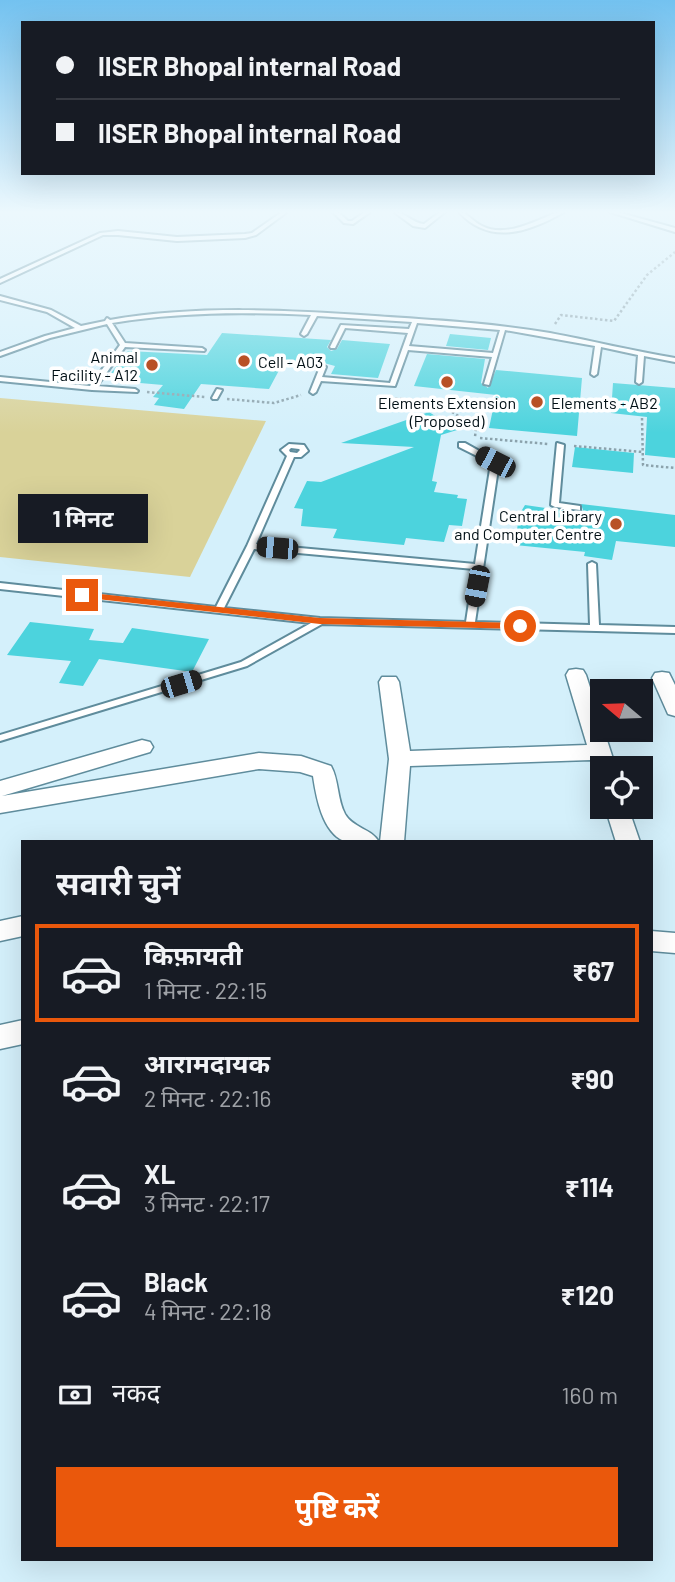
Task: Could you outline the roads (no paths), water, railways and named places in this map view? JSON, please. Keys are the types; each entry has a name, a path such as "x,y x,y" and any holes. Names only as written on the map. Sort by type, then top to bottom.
{"street":[{"path":"576,675 601,756"},
{"path":"662,677 675,709"},
{"path":"389,682 400,760 393,840"},
{"path":"0,789 142,747"},
{"path":"400,760 590,760"},
{"path":"0,805 260,761 281,761 323,771 330,810 337,821 364,840"},
{"path":"621,819 627,840"},
{"path":"0,930 21,926"},
{"path":"0,1037 21,1032"}],"lane":[{"path":"0,300 49,311 78,327"},
{"path":"0,354 78,327 107,320 181,310 257,310 503,328 675,360"},
{"path":"252,322 257,310"},
{"path":"304,334 314,313"},
{"path":"107,320 123,345"},
{"path":"318,379 393,385 415,321"},
{"path":"333,347 343,326 412,331"},
{"path":"487,384 503,328"},
{"path":"123,345 202,350"},
{"path":"92,387 123,345"},
{"path":"594,374 598,345"},
{"path":"407,348 494,355"},
{"path":"639,382 641,354"},
{"path":"313,392 323,367"},
{"path":"0,379 135,391"},
{"path":"215,398 219,390"},
{"path":"560,445 555,505 577,508"},
{"path":"462,446 495,462 470,625"},
{"path":"219,608 251,546 291,455"},
{"path":"251,546 480,567"},
{"path":"592,564 595,628"},
{"path":"0,586 320,621 675,630"},
{"path":"0,738 244,664 320,621"}],"place":[{"name":"Cell - A03","path":"244,361"},
{"name":"Animal Facility - A12","path":"152,365"},
{"name":"Elements Extension (Proposed)","path":"447,382"},
{"name":"Elements - AB2","path":"537,402"},
{"name":"Central Library and Computer Centre","path":"616,524"}]}
